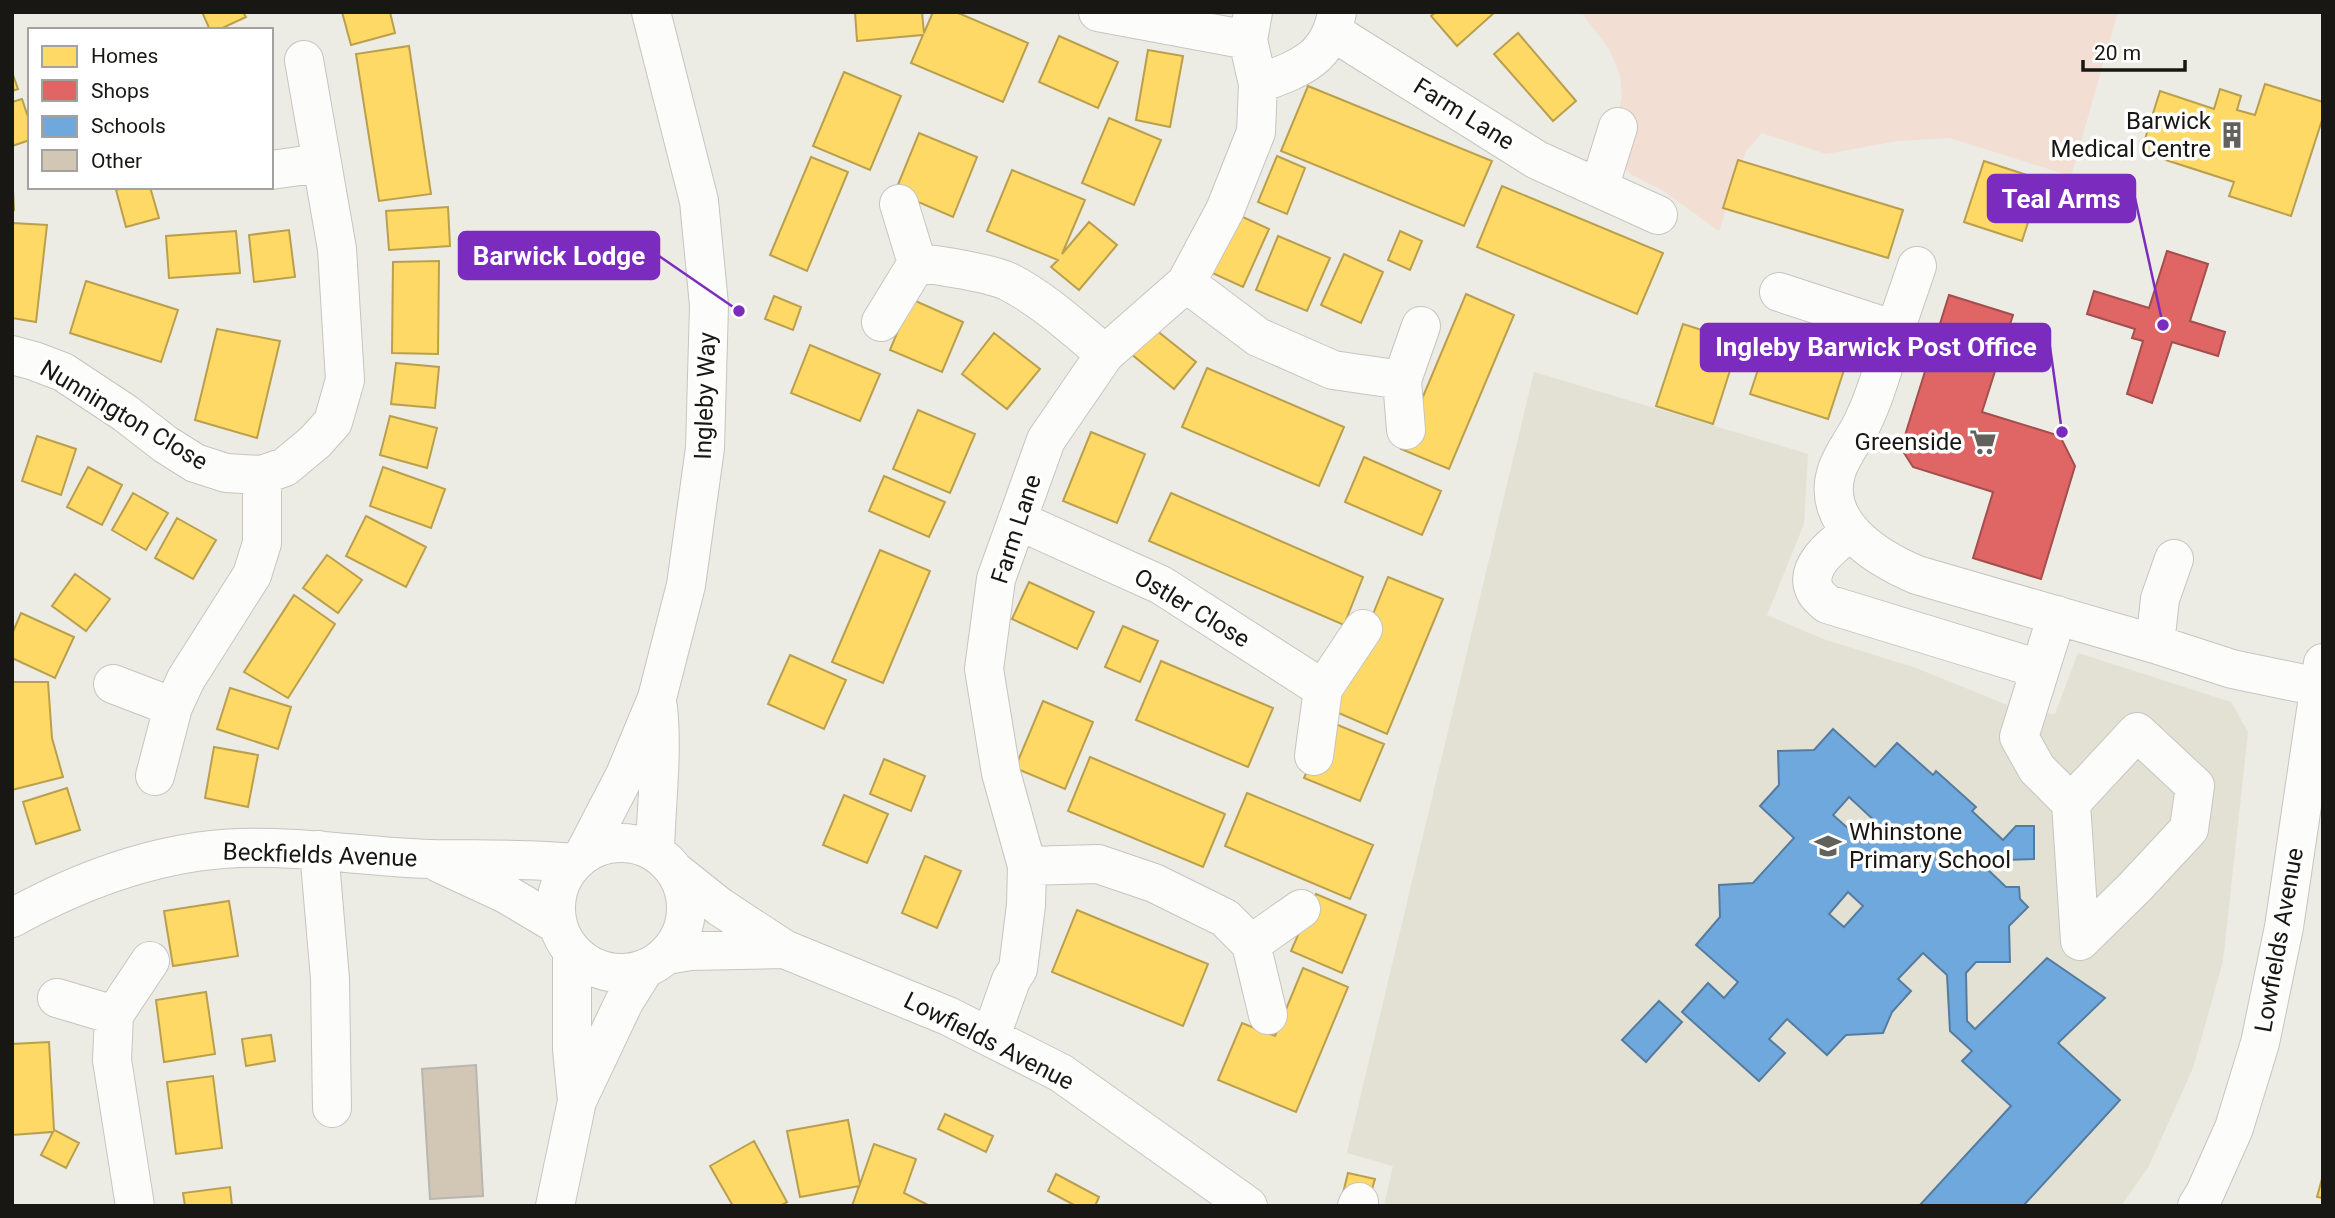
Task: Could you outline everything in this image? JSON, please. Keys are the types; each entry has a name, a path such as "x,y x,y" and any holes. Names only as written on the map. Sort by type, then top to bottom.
{"street":[{"name":"Ingleby Way","path":"579,859 625,775 657,698 686,585 705,448 709,305 699,201 651,12"},
{"path":"1098,12 1250,26"},
{"name":"Farm Lane","path":"1258,84 1293,70 1323,49 1335,22 1537,160 1658,215"},
{"name":"Farm Lane","path":"991,1036 1018,969 1026,905 1027,866 1001,773 985,669 996,579 1046,440 1105,354 1186,283 1225,210 1256,132 1258,84 1250,26"},
{"name":"Nunnington Close","path":"12,355 34,360 63,372 125,412 165,444 195,463 226,473 262,475 285,467 315,442 332,422 345,380 337,249 304,60"},
{"path":"1599,188 1618,127"},
{"path":"273,170 321,163"},
{"path":"881,322 917,263 899,204"},
{"path":"917,263 1007,281 1056,313 1105,354"},
{"path":"1917,266 1866,416 1838,469 1834,487 1838,507 1850,532 1889,562 1917,575 2232,669 2321,675"},
{"path":"1186,283 1258,337 1334,370 1402,380"},
{"path":"1779,292 1895,330"},
{"path":"1406,430 1402,380 1421,326"},
{"path":"155,776 173,707 205,646 252,576 262,543 262,475"},
{"name":"Ostler Close","path":"1017,520 1161,584 1323,689"},
{"path":"1850,532 1831,546 1812,578 1815,592 1827,604 2039,669"},
{"path":"2155,644 2160,599 2175,559"},
{"path":"2057,615 2019,737 2037,769 2071,803 2080,941 2189,829 2196,786 2137,732 2071,803"},
{"path":"1314,756 1323,689 1363,629"},
{"name":"Lowfields Avenue","path":"2197,1206 2234,1128 2260,1043 2284,928 2321,675"},
{"path":"113,684 173,707"},
{"name":"Ingleby Way","path":"657,698 662,743 656,797 665,862"},
{"path":"555,1206 577,1101 624,1002 680,937 686,915 684,892 665,862 632,844 607,844 579,859 561,881 556,903 565,939 577,1101"},
{"name":"Beckfields Avenue","path":"12,918 56,894 106,874 179,856 237,848 319,850 430,859 579,859"},
{"path":"319,850 330,979 332,1108"},
{"name":"Beckfields Avenue","path":"430,859 506,894 565,939"},
{"name":"Lowfields Avenue","path":"665,862 720,907 784,949 867,981 991,1036 1061,1073 1248,1206"},
{"path":"1027,866 1098,864 1154,884 1225,918 1251,944 1268,1015"},
{"path":"1251,944 1301,909"},
{"path":"565,939 593,968 619,974 656,962"},
{"name":"Lowfields Avenue","path":"656,962 690,951 784,949"},
{"path":"135,1206 112,1060 114,1015 150,961"},
{"path":"57,998 114,1015"}],"shaded area":[{"path":"1581,12 2118,12 2071,176 1950,138 1897,141 1826,154 1762,133 1746,151 1719,231 1662,190 1632,175 1624,167 1619,113 1622,95 1620,74 1609,49"},
{"name":"Whinstone Primary School","path":"1534,372 1808,454 1804,524 1767,615 1823,639 1916,668 2027,713 2055,714 2078,653 2231,702 2248,732 2223,961 2193,1068 2149,1166 2121,1206 1384,1206 1393,1166 1347,1153"}],"building: Homes":[{"path":"202,12 243,12 246,17 222,28 209,28"},
{"path":"342,12 390,12 395,33 351,45"},
{"path":"855,12 922,12 924,33 933,12 956,12 1028,43 1003,102 911,63 923,35 857,41"},
{"path":"1436,12 1495,12 1457,46 1431,16"},
{"path":"1518,33 1576,101 1553,121 1494,54"},
{"path":"1059,36 1118,62 1098,108 1039,82"},
{"path":"409,46 431,194 379,201 356,54"},
{"path":"1148,50 1183,56 1170,127 1136,120"},
{"path":"12,72 18,89 12,91"},
{"path":"844,72 901,96 870,170 813,146"},
{"name":"Barwick Medical Centre","path":"2265,84 2323,102 2323,117 2291,216 2229,196 2234,182 2141,152 2160,91 2214,109 2220,89 2241,96 2237,110 2255,115"},
{"path":"1308,86 1492,161 1464,226 1281,151"},
{"path":"22,99 28,117 28,141 12,146 12,102"},
{"path":"1109,118 1161,140 1134,205 1082,183"},
{"path":"919,133 977,157 953,217 895,192"},
{"path":"1277,156 1305,168 1287,214 1258,202"},
{"path":"811,157 848,172 807,271 770,255"},
{"path":"1738,160 1903,210 1888,258 1723,208"},
{"path":"1984,161 2042,180 2022,241 1964,222"},
{"path":"1012,170 1085,200 1062,254 1089,222 1117,245 1079,290 1051,267 1058,260 987,231"},
{"path":"12,171 14,210 12,210"},
{"path":"1502,186 1663,253 1637,314 1477,247"},
{"path":"151,189 159,218 126,227 116,190"},
{"path":"448,207 450,246 389,250 386,211"},
{"path":"1234,213 1269,229 1243,287 1208,271"},
{"path":"12,223 47,225 36,322 12,318"},
{"path":"289,230 295,277 254,282 249,235"},
{"path":"236,231 240,273 169,278 166,236"},
{"path":"1400,231 1422,241 1410,270 1388,260"},
{"path":"1278,236 1330,258 1307,311 1256,290"},
{"path":"1344,254 1383,272 1361,323 1321,305"},
{"path":"439,261 438,354 392,353 393,262"},
{"path":"86,281 178,310 161,362 70,333"},
{"path":"1466,294 1514,315 1449,469 1401,449"},
{"path":"774,296 801,307 793,330 765,319"},
{"path":"911,299 963,322 942,372 890,350"},
{"path":"1683,324 1739,342 1713,424 1656,406"},
{"path":"1151,326 1196,362 1174,389 1130,353"},
{"path":"217,329 280,341 257,438 195,420"},
{"path":"994,333 1040,369 1007,409 962,374"},
{"path":"810,345 880,374 860,421 791,393"},
{"path":"1766,345 1844,370 1828,419 1750,394"},
{"path":"396,363 439,367 435,408 391,404"},
{"path":"1207,368 1344,427 1319,486 1182,427"},
{"path":"918,410 975,434 950,493 893,469"},
{"path":"390,416 437,428 427,468 380,455"},
{"path":"1091,432 1145,454 1117,523 1063,501"},
{"path":"37,436 76,449 61,495 22,481"},
{"path":"1364,457 1441,491 1422,535 1345,502"},
{"path":"88,467 122,485 102,525 67,507"},
{"path":"383,467 445,489 431,528 370,506"},
{"path":"884,476 945,502 929,537 869,511"},
{"path":"133,493 168,513 146,550 112,530"},
{"path":"1171,493 1363,577 1344,625 1149,541"},
{"path":"366,516 426,547 406,587 346,556"},
{"path":"177,518 216,540 193,579 155,558"},
{"path":"880,550 930,571 883,683 832,662"},
{"path":"327,555 362,580 338,613 303,588"},
{"path":"75,574 110,599 86,631 52,606"},
{"path":"1388,577 1443,599 1387,734 1334,711"},
{"path":"1029,582 1094,612 1077,649 1012,619"},
{"path":"294,595 335,624 288,698 244,672"},
{"path":"21,613 74,637 55,678 12,658 12,634"},
{"path":"1123,626 1158,641 1140,682 1105,667"},
{"path":"790,655 846,680 824,729 768,704"},
{"path":"1161,661 1273,708 1248,767 1136,720"},
{"path":"12,682 48,682 52,738 63,777 12,790"},
{"path":"230,688 291,707 278,749 217,729"},
{"path":"1043,701 1093,722 1065,789 1015,768"},
{"path":"1328,721 1384,744 1360,801 1304,778"},
{"path":"214,747 258,755 248,807 205,798"},
{"path":"1090,757 1225,814 1203,867 1068,811"},
{"path":"884,759 925,776 911,811 870,794"},
{"path":"67,788 80,830 36,844 23,802"},
{"path":"1247,793 1373,845 1350,899 1225,846"},
{"path":"844,795 888,814 867,863 823,845"},
{"path":"925,856 961,871 937,928 902,913"},
{"path":"1316,894 1366,915 1342,973 1291,951"},
{"path":"229,901 238,956 173,966 164,911"},
{"path":"1077,910 1208,964 1183,1026 1052,972"},
{"path":"1303,968 1348,987 1296,1112 1218,1080 1242,1023 1275,1036"},
{"path":"206,992 215,1054 164,1062 156,1000"},
{"path":"271,1035 275,1061 246,1066 242,1039"},
{"path":"49,1042 54,1130 79,1143 66,1168 41,1155 53,1132 12,1135 12,1044"},
{"path":"213,1076 222,1148 176,1154 167,1082"},
{"path":"945,1114 993,1136 986,1152 938,1129"},
{"path":"848,1120 860,1184 874,1144 916,1159 904,1193 930,1206 852,1206 859,1186 800,1197 787,1131"},
{"path":"754,1141 787,1202 780,1206 733,1206 710,1166"},
{"path":"1348,1173 1375,1179 1369,1199 1343,1193"},
{"path":"1056,1174 1099,1197 1095,1206 1076,1206 1048,1191"},
{"path":"2323,1175 2323,1198 2317,1197"},
{"path":"230,1187 232,1206 185,1206 183,1193"}],"building: Shops":[{"path":"2167,251 2208,264 2190,321 2225,332 2218,356 2172,342 2152,403 2127,394 2143,341 2132,338 2135,329 2087,314 2094,291 2149,308"},
{"name":"Greenside","path":"1949,295 2013,315 1982,412 2060,436 2075,466 2041,579 1973,558 1993,492 1913,467 1901,448"}],"building: Schools":[{"path":"1833,729 1875,767 1897,743 1933,775 1936,771 1976,807 1972,811 2003,840 2016,826 2034,826 2034,859 2005,860 1998,853 1985,867 2006,887 2019,887 2020,899 2028,907 2009,926 2010,962 1976,962 1966,973 1967,1021 1975,1029 2047,958 2105,998 2058,1043 2120,1100 2023,1206 1919,1206 2011,1106 1962,1061 1972,1051 1950,1031 1947,975 1923,953 1898,979 1911,991 1892,1012 1883,1033 1846,1035 1827,1055 1787,1019 1769,1039 1785,1053 1759,1081 1682,1012 1708,983 1724,998 1738,982 1696,945 1720,917 1719,885 1753,883 1794,838 1760,806 1779,785 1778,751 1814,750","holes":["1849,797 1877,823 1861,840 1833,815","1848,892 1863,906 1844,927 1829,914"]},
{"path":"1659,1001 1682,1022 1646,1062 1622,1040"}],"building: Other":[{"path":"476,1065 483,1196 430,1199 422,1069"}],"place":[{"name":"Barwick Medical Centre","path":"2232,135"},
{"name":"Barwick Lodge","path":"739,311"},
{"name":"Teal Arms","path":"2163,325"},
{"name":"Ingleby Barwick Post Office","path":"2062,432"},
{"name":"Greenside","path":"1983,442"},
{"name":"Whinstone Primary School","path":"1828,846"}]}
